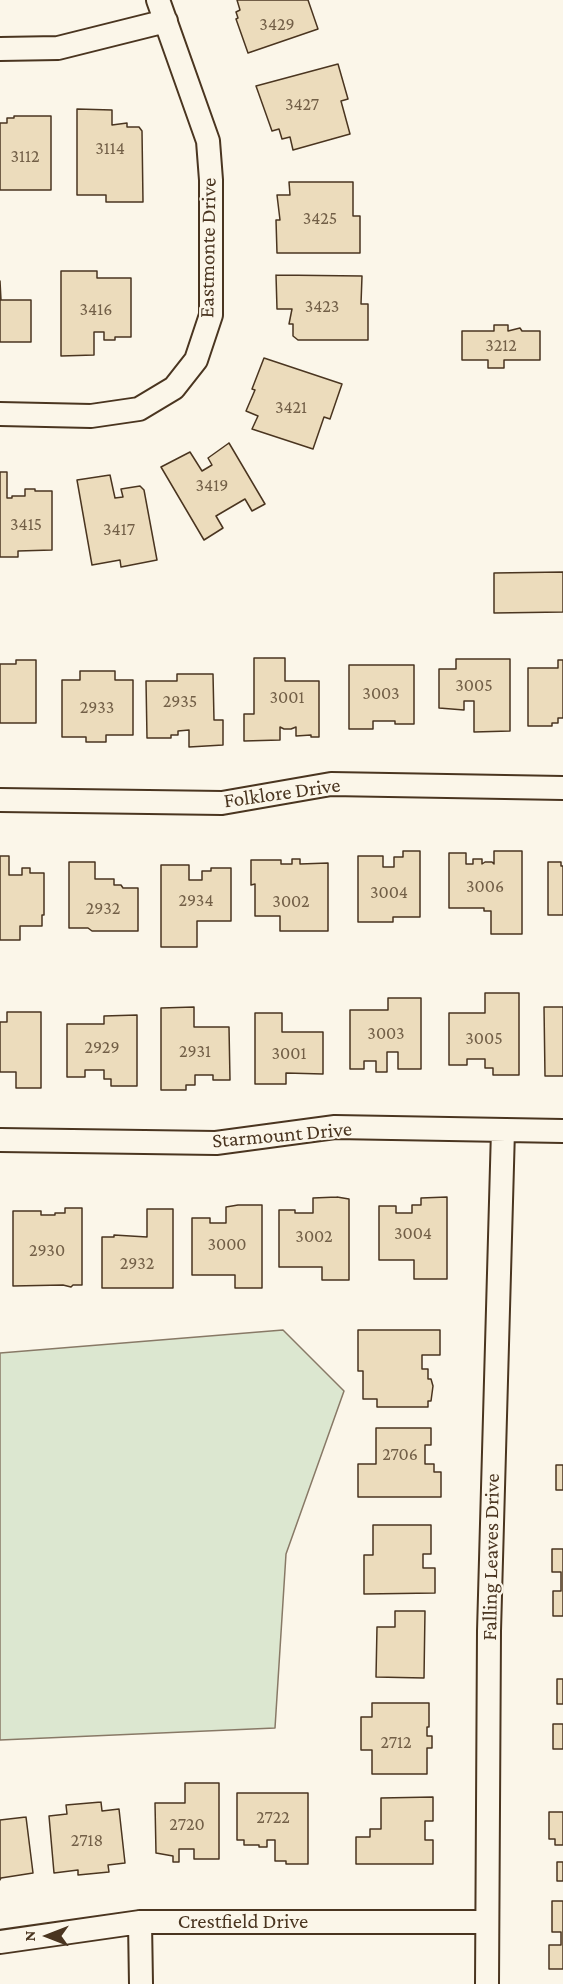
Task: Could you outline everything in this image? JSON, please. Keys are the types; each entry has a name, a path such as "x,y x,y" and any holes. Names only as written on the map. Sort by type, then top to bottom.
{"street":[{"name":"Eastmonte Drive","path":"0,414 91,416 139,409 174,388 196,360 211,315 211,180 208,141 158,0"},
{"path":"0,49 58,48 166,21"},
{"name":"Folklore Drive","path":"0,800 222,802 331,784 563,788"},
{"name":"Starmount Drive","path":"0,1140 216,1143 335,1127 563,1131"},
{"name":"Falling Leaves Drive","path":"487,1984 489,1631 503,1130"},
{"path":"140,1922 141,1984"},
{"name":"Crestfield Drive","path":"0,1942 140,1922 487,1922"}],"green space":[{"path":"283,1330 344,1391 286,1554 275,1728 0,1740 0,1353"}],"building":[{"path":"237,0 308,0 318,29 248,53 236,19 238,18 236,12 240,10"},
{"path":"338,64 348,99 341,101 350,134 293,150 290,137 282,139 279,129 272,131 256,86"},
{"path":"77,109 112,110 112,125 127,123 127,127 139,127 142,131 143,202 106,202 106,195 77,195"},
{"path":"14,116 51,116 51,190 0,190 0,123 7,123 7,118 14,118"},
{"path":"289,182 353,182 353,216 360,216 360,253 277,253 276,220 280,220 277,195 290,195"},
{"path":"61,271 97,271 97,278 131,278 131,337 104,340 104,332 94,332 94,355 61,356"},
{"path":"276,275 362,276 361,304 368,304 368,340 298,340 293,336 293,324 289,324 292,309 277,309"},
{"path":"0,281 1,300 31,300 31,342 0,342"},
{"path":"494,325 508,325 508,331 520,328 522,331 540,331 540,360 504,360 504,368 488,368 488,360 462,360 462,331 494,331"},
{"path":"264,358 342,384 330,419 324,417 313,449 252,429 258,416 246,411"},
{"path":"229,443 265,504 252,511 245,499 216,516 223,528 204,540 161,467 190,452 202,471 212,465 208,458"},
{"path":"0,472 7,472 7,498 25,496 25,489 52,491 52,550 18,551 18,557 0,557"},
{"path":"110,475 115,498 123,497 121,489 140,486 144,490 157,560 121,567 120,560 92,565 77,480"},
{"path":"563,572 563,612 494,613 494,573"},
{"path":"254,658 285,658 285,681 319,681 319,737 296,736 296,727 284,729 280,727 280,740 244,741 244,714 254,714"},
{"path":"456,659 510,659 510,731 474,732 474,701 464,701 464,710 439,708 439,669 456,669"},
{"path":"16,660 36,660 36,723 0,723 0,664 16,664"},
{"path":"558,660 563,660 563,718 558,718 558,723 552,723 552,726 528,726 528,668 558,668"},
{"path":"349,665 414,665 414,724 373,721 373,729 349,729"},
{"path":"80,671 115,671 115,680 133,680 133,735 106,735 106,742 86,742 86,737 62,737 62,680 80,680"},
{"path":"177,674 213,674 214,720 223,720 223,745 189,747 189,730 178,731 178,735 171,735 171,738 147,738 146,681 177,681"},
{"path":"403,851 420,851 420,917 393,917 393,922 358,922 358,856 383,856 383,867 394,867 394,857 403,857"},
{"path":"494,851 522,851 522,934 491,934 491,911 484,911 484,908 449,908 449,853 466,853 466,864 473,864 473,859 482,859 482,864 492,862 494,864"},
{"path":"0,856 9,856 9,875 22,875 22,868 30,868 30,873 44,873 42,926 20,926 20,940 0,940"},
{"path":"292,859 300,859 300,864 328,863 328,931 280,931 280,916 255,916 255,884 251,885 251,860 281,860 281,864 292,864"},
{"path":"69,862 95,862 95,879 114,879 114,885 121,885 123,888 138,888 138,931 92,931 88,928 69,928"},
{"path":"548,862 561,862 563,866 563,915 548,915"},
{"path":"161,865 189,865 189,880 202,880 202,871 211,871 211,868 231,868 231,921 197,921 197,947 161,947"},
{"path":"485,993 519,993 519,1075 493,1075 493,1068 485,1068 485,1059 467,1059 467,1065 449,1065 449,1013 485,1013"},
{"path":"388,998 421,998 421,1069 398,1069 398,1052 387,1052 387,1072 376,1072 376,1061 364,1061 364,1069 350,1069 350,1010 388,1010"},
{"path":"194,1007 194,1027 229,1027 230,1080 213,1080 213,1075 195,1075 195,1085 186,1085 186,1090 161,1090 161,1008"},
{"path":"544,1007 563,1007 563,1076 545,1076"},
{"path":"7,1012 41,1012 41,1088 16,1088 16,1072 0,1072 0,1022 7,1022"},
{"path":"255,1013 282,1013 282,1032 323,1032 323,1074 286,1073 286,1084 255,1084"},
{"path":"137,1015 137,1086 111,1086 111,1079 104,1079 104,1070 85,1070 85,1077 67,1077 67,1024 104,1024 104,1016"},
{"path":"447,1197 447,1279 414,1279 414,1260 379,1260 379,1206 396,1206 396,1213 412,1213 412,1205 421,1205 421,1198"},
{"path":"313,1198 349,1199 349,1280 322,1280 322,1267 279,1267 279,1210 313,1213"},
{"path":"262,1205 262,1288 235,1288 235,1275 192,1275 192,1218 210,1218 210,1223 226,1223 226,1207"},
{"path":"65,1208 82,1208 82,1285 71,1287 63,1285 13,1286 13,1211 41,1211 41,1215 55,1215 55,1213 65,1213"},
{"path":"147,1209 173,1209 173,1288 102,1288 102,1237 114,1237 114,1235 147,1237"},
{"path":"358,1330 440,1330 440,1355 422,1355 422,1369 428,1369 428,1379 431,1379 433,1386 428,1407 377,1407 377,1399 363,1399 363,1371 358,1371"},
{"path":"376,1428 431,1428 431,1445 425,1445 425,1464 434,1464 434,1472 441,1472 441,1497 358,1497 358,1464 376,1464"},
{"path":"556,1465 563,1465 563,1490 556,1490"},
{"path":"373,1525 431,1525 431,1554 423,1554 423,1568 435,1568 435,1593 364,1594 364,1555 373,1555"},
{"path":"552,1549 563,1549 563,1616 553,1616 553,1591 561,1591 561,1572 552,1572"},
{"path":"395,1611 425,1611 424,1678 376,1677 377,1627 395,1627"},
{"path":"557,1679 563,1679 563,1704 557,1704"},
{"path":"372,1703 429,1703 427,1736 432,1736 432,1748 427,1748 427,1774 372,1774 372,1750 361,1750 361,1717 372,1717"},
{"path":"553,1724 563,1724 563,1749 553,1749"},
{"path":"185,1783 219,1783 219,1859 194,1859 194,1849 179,1849 179,1862 173,1862 173,1856 156,1853 155,1803 185,1803"},
{"path":"237,1793 308,1793 308,1864 286,1864 286,1861 275,1861 275,1840 267,1840 267,1847 259,1847 259,1845 244,1845 244,1840 237,1840"},
{"path":"433,1797 433,1821 425,1821 425,1840 433,1840 433,1864 356,1864 356,1837 370,1837 370,1829 381,1829 381,1798"},
{"path":"101,1802 102,1811 119,1809 125,1863 108,1865 109,1872 78,1875 78,1870 54,1873 49,1816 67,1814 66,1805"},
{"path":"549,1812 563,1812 563,1845 555,1845 555,1839 549,1839"},
{"path":"26,1817 33,1873 0,1880 0,1820"},
{"path":"557,1862 563,1862 563,1881 557,1881"},
{"path":"552,1901 563,1901 563,1969 549,1969 549,1945 561,1945 561,1932 552,1932"}]}
